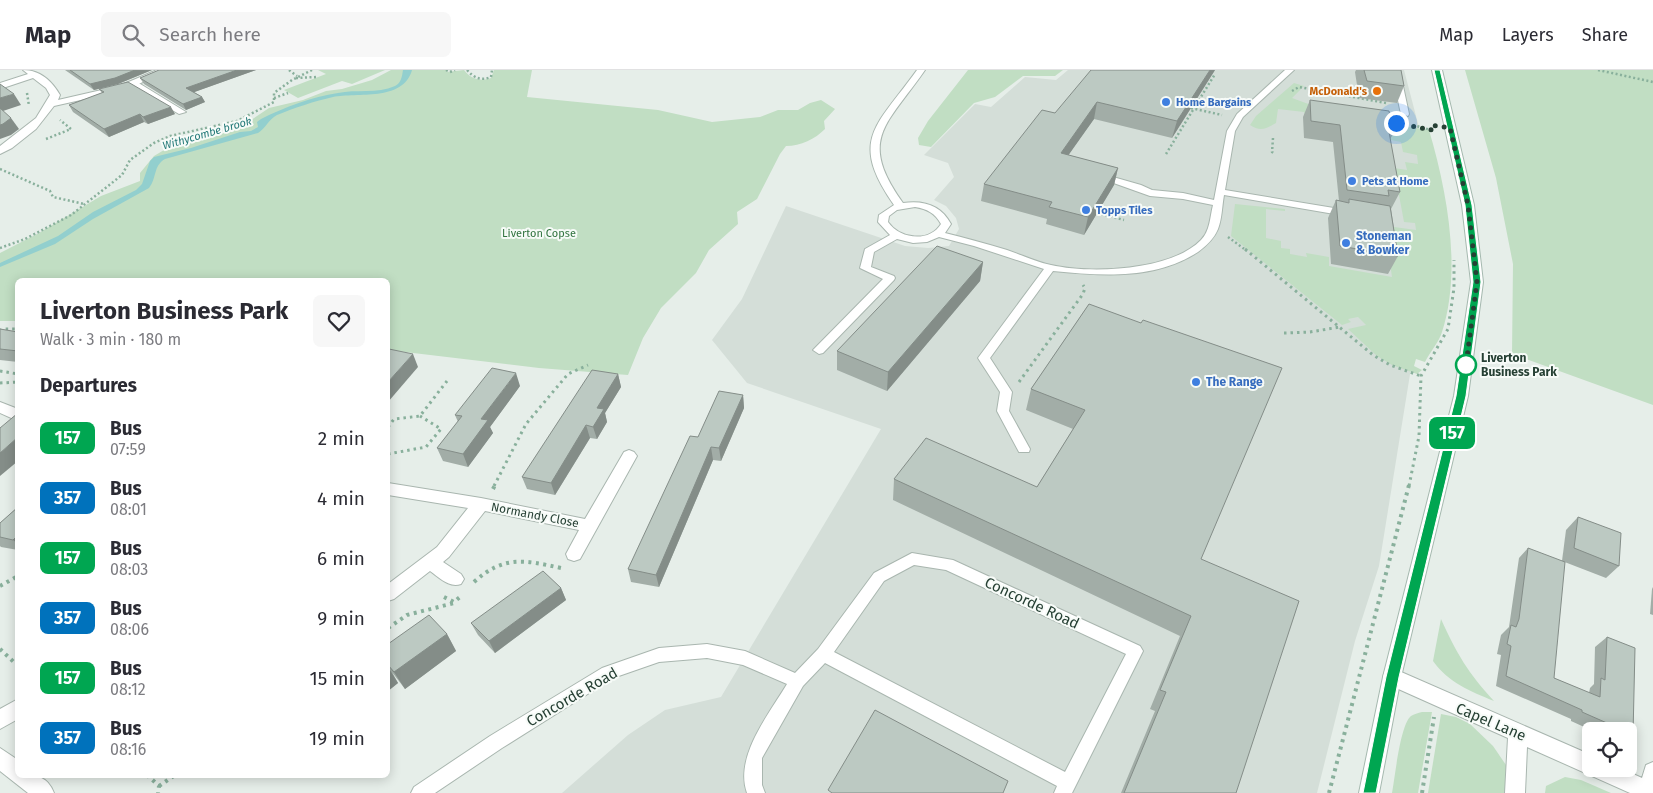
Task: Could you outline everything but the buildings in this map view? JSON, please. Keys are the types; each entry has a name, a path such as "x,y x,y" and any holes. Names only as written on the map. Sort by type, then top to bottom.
{"street":[{"path":"52,104 134,84 165,70"},
{"path":"1369,793 1392,677 1461,396 1477,282 1468,205 1437,70"},
{"path":"0,86 15,81 31,72 50,86 56,94 52,104 37,122 0,151"},
{"path":"0,407 15,414"},
{"name":"Normandy Close","path":"574,554 629,456"},
{"name":"Normandy Close","path":"390,489 482,504 590,526"},
{"name":"Normandy Close","path":"390,592 443,552 482,504"},
{"path":"430,562 461,585"},
{"name":"Capel Lane","path":"1392,677 1582,761"},
{"path":"0,720 15,710"},
{"path":"1516,793 1518,734"},
{"path":"0,758 15,770"},
{"path":"1617,777 1653,793 1653,772"},
{"path":"25,778 44,793"}],"lane":[{"path":"899,205 884,184 878,169 874,145 884,120 921,70"},
{"path":"939,234 946,224 941,213 930,206 915,204 899,205 889,209 883,215 882,222 886,230 895,236 918,240 939,234 978,244 1050,268 1094,272 1131,271 1160,265 1184,256 1204,243 1213,230 1231,131 1238,119 1290,70"},
{"path":"1392,70 1396,72 1405,114"},
{"path":"134,84 182,112"},
{"path":"1095,174 1138,187 1150,193 1183,196 1217,204"},
{"path":"1220,192 1360,216"},
{"path":"819,350 890,278 865,268 869,251 895,236"},
{"path":"1024,449 1003,411 1006,392 984,358 1050,268"},
{"name":"Concorde Road","path":"756,793 753,785 754,758 797,681 822,654 879,577 912,559 948,564 1135,650 1065,788 822,654"},
{"name":"Concorde Road","path":"420,793 496,742 608,673 659,655 707,651 745,658 797,681"}],"path":[{"path":"289,70 296,77 318,77"},
{"path":"0,248 25,239 71,215 122,175 130,160 154,143 170,136 237,121 274,102 274,93 296,77 312,70"},
{"path":"446,70 450,72 455,70"},
{"path":"467,70 473,76 482,79 490,77 492,70"},
{"path":"1598,70 1653,82"},
{"path":"1166,154 1215,74"},
{"path":"15,81 22,85 28,95 29,109"},
{"path":"1292,91 1299,87 1395,104"},
{"path":"273,98 288,92"},
{"path":"1193,108 1220,115"},
{"path":"44,139 71,129 57,117"},
{"path":"1410,125 1431,130"},
{"path":"1434,139 1431,125 1450,128"},
{"path":"1273,138 1272,152 1274,154"},
{"path":"0,169 50,191 53,197 85,204"},
{"path":"1097,213 1124,220"},
{"path":"1213,230 1230,239 1266,265 1374,355 1390,365 1421,376"},
{"path":"1329,793 1416,458 1419,436 1421,376 1448,329 1454,288 1454,255"},
{"path":"1004,390 1015,388 1083,294 1085,288 1082,283"},
{"path":"1284,333 1310,332 1341,327"},
{"path":"0,331 2,329 15,329"},
{"path":"482,504 526,424 568,374 588,365"},
{"path":"0,371 15,374"},
{"path":"0,384 15,382"},
{"path":"420,416 447,382"},
{"path":"390,424 394,419 420,416 440,429 426,447 390,454"},
{"path":"473,584 496,566 514,560 530,560 566,569 574,554"},
{"path":"551,566 555,560"},
{"path":"472,575 479,578"},
{"path":"0,586 15,578"},
{"path":"454,602 461,585"},
{"path":"442,596 454,602"},
{"path":"390,627 407,615 454,602"},
{"path":"0,649 15,663"},
{"path":"1422,793 1437,698"},
{"path":"150,778 159,786"},
{"path":"158,793 159,786 171,778"}],"shaded area":[{"path":"1068,70 1404,70 1422,139 1412,362 1379,566 1355,641 1317,793 562,793 628,735 665,710 721,697 881,429 747,383 712,340 742,299 786,206 905,246 928,248 949,246 959,229 956,218 946,206 934,200 954,177 948,163 924,155 975,104 991,107 1025,77 1056,80"}],"green space":[{"path":"318,70 385,70 352,84 342,81 298,98 284,90 326,74"},
{"name":"Liverton Copse","path":"391,70 448,70 447,72 464,70 473,78 483,80 491,78 494,70 532,70 527,97 658,110 712,122 760,117 778,110 798,110 810,103 821,100 835,109 824,121 825,129 817,136 802,143 786,146 757,199 737,212 738,224 709,250 696,273 661,308 643,338 628,375 539,368 390,350 390,278 15,278 15,321 0,321 0,253 39,233 101,196 140,181 140,173 154,156 174,144 214,137 245,124 269,108 372,80"},
{"path":"968,70 1063,70 1055,76 1023,76 995,97 974,103 931,147 919,145 918,138 928,121"},
{"path":"1465,70 1653,70 1653,405 1512,354 1513,264 1496,178"},
{"path":"1294,83 1304,86 1292,98 1344,117 1429,130 1436,154 1450,231 1451,283 1448,308 1441,336 1425,362 1416,359 1414,366 1422,370 1417,374 1392,365 1377,356 1348,329 1366,325 1358,317 1348,319 1351,322 1342,325 1231,236 1235,204 1285,209 1285,211 1266,209 1266,238 1281,241 1281,248 1290,249 1290,254 1307,257 1306,253 1329,257 1329,266 1392,277 1386,236 1395,238 1394,227 1416,230 1415,223 1404,222 1399,195 1391,193 1387,167 1407,170 1405,162 1418,164 1417,155 1403,152 1401,142 1386,139 1383,127 1305,116 1304,112 1278,109 1276,123 1260,129 1250,125 1256,116"},
{"path":"1441,619 1464,663 1494,701 1468,690 1453,681 1433,661"},
{"path":"1422,712 1432,712 1418,793 1392,793 1398,752 1407,721 1411,716"},
{"path":"1441,714 1456,717 1470,724 1493,746 1506,765 1505,793 1428,793"},
{"path":"1565,777 1581,780 1611,793 1545,793 1546,786"}],"water":[{"path":"403,70 412,70 407,80 399,87 389,91 378,94 333,97 297,107 271,119 258,133 165,159 159,165 149,188 93,219 55,244 0,267 0,263 58,236 93,212 136,190 142,184 150,161 154,157 191,148 240,132 251,131 258,127 257,122 261,119 309,100 345,92 374,91 395,86 402,77"}],"bus line":[{"name":"157","path":"1369,793 1392,677 1461,396 1477,282 1468,205 1437,70"}],"place":[{"name":"McDonald's","path":"1377,91"},
{"name":"Home Bargains","path":"1166,102"},
{"name":"Pets at Home","path":"1352,181"},
{"name":"Topps Tiles","path":"1086,210"},
{"name":"Stoneman & Bowker","path":"1346,243"},
{"name":"Liverton Business Park","path":"1466,365"},
{"name":"The Range","path":"1196,382"}],"route":[{"path":"1396,123 1431,130 1431,125 1450,128 1468,205 1477,282 1466,365"}],"water label":[{"name":"Withycombe brook","path":"207,133"}]}
